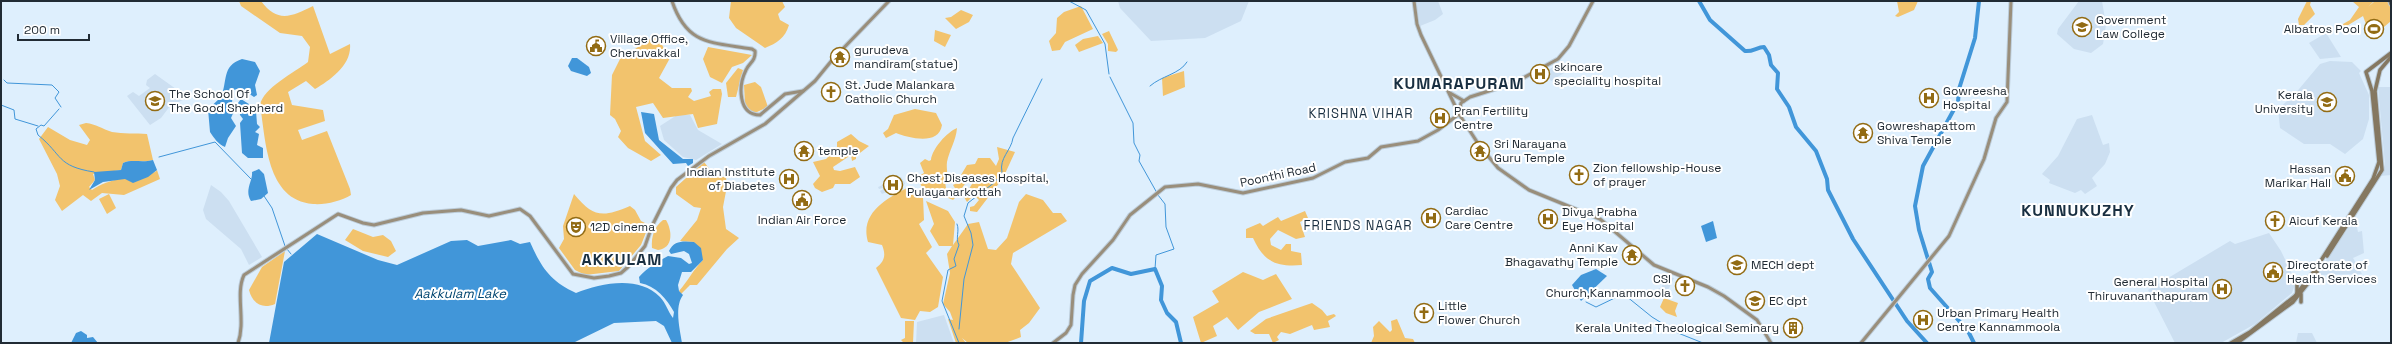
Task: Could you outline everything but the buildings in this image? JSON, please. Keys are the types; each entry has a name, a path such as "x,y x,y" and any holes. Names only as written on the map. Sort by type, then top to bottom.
{"main road":[{"path":"672,1 678,17 701,40 752,49 755,51 754,59 746,70 741,99 743,106 753,115 760,115 785,94 804,91"},
{"path":"238,343 243,323 242,283 244,275 338,214 363,223 374,225 423,213 461,210 489,216 518,208 530,216 573,274 594,278 609,276 621,272 628,267 645,246 652,226 677,180 709,156 761,127 804,91 889,1"},
{"path":"1414,1 1417,24 1459,114 1485,154 1510,178 1529,190 1600,219 1654,265 1708,287 1724,296 1757,320 1772,343"},
{"path":"1459,114 1460,105 1464,101 1514,83 1558,59 1569,46 1593,1"},
{"path":"1861,343 1932,259 1949,236 1984,159 1996,118 2007,102 2011,1"},
{"path":"2238,343 2283,311 2299,293 2316,270 2378,168 2369,80 2366,72 2391,53"},
{"path":"2369,80 2378,75 2391,57"},
{"path":"2231,343 2285,306 2299,293 2349,223 2382,170 2375,91 2378,75 2376,69 2372,68"},
{"path":"1450,93 1464,101"},
{"name":"Poonthi Road","path":"1053,343 1066,333 1071,325 1075,285 1082,274 1113,240 1130,215 1165,187 1198,184 1243,192 1313,178 1345,162 1366,160 1381,147 1418,141 1438,130 1459,114"},
{"path":"2297,280 2301,302"}],"shaded area":[{"path":"239,1 261,1 273,13 286,16 298,13 313,6 330,54 350,44 350,52 344,65 327,81 315,89 306,81 288,92 292,105 323,110 325,121 298,130 302,140 327,131 351,195 333,202 313,204 297,200 286,192 277,180 267,151 260,105 262,99 273,87 308,62 310,47 302,36 280,33 241,6"},
{"path":"731,1 782,1 785,7 778,14 780,20 789,25 783,37 765,48 736,28 729,18"},
{"path":"1118,1 1249,1 1241,21 1205,38 1151,41 1120,8"},
{"path":"1416,1 1438,1 1443,14 1435,20 1420,26"},
{"path":"1897,1 1918,1 1914,10 1898,17 1895,16 1899,12"},
{"name":"Government Law College","path":"2079,1 2102,1 2106,25 2103,44 2091,53 2074,49 2057,34 2058,29"},
{"path":"2307,1 2311,1 2310,5 2315,14 2304,25 2299,25 2298,19"},
{"path":"2352,1 2374,1 2368,7 2375,1 2388,1 2391,9 2391,21 2371,38 2363,16 2337,32 2336,28 2350,20 2359,7"},
{"path":"1081,6 1093,29 1065,42 1060,50 1052,51 1049,41 1056,33 1057,18 1064,12"},
{"path":"961,10 973,15 969,22 956,29 945,18 951,17"},
{"path":"935,30 951,35 945,47 934,41"},
{"path":"1109,31 1118,50 1116,52 1108,51 1108,44 1102,34"},
{"path":"2326,33 2341,57 2320,59 2309,43"},
{"path":"656,35 670,58 659,78 672,88 691,88 692,91 688,97 694,101 711,96 709,92 713,89 721,89 722,94 717,124 698,128 693,114 663,118 653,103 636,107 645,141 661,155 651,161 628,148 618,137 621,131 615,119 610,115 612,75 620,59"},
{"path":"1098,36 1103,43 1079,52 1075,45 1083,39"},
{"path":"708,47 752,55 743,63 732,67 722,83 710,77 703,59"},
{"name":"Kerala University","path":"2330,61 2352,62 2361,71 2359,73 2369,95 2369,119 2363,139 2345,154 2330,144 2304,144 2280,128 2278,109 2294,95 2320,64"},
{"path":"1558,64 1564,73 1551,81 1545,72"},
{"path":"738,68 743,70 736,97 728,97 726,83"},
{"path":"1184,71 1185,87 1163,96 1162,78"},
{"name":"The School Of The Good Shepherd","path":"155,74 183,94 185,99 170,106 161,118 150,125 127,96 133,92 139,96 150,88 146,85 147,80"},
{"path":"755,82 761,87 768,107 757,112 751,112 745,104 744,85"},
{"path":"2378,87 2391,87 2391,175 2380,176 2385,165"},
{"path":"915,109 936,113 942,125 940,132 935,136 923,139 908,137 896,133 886,138 883,133 888,129 894,115"},
{"path":"677,115 690,115 698,130 722,144 696,160 683,157 664,140 660,126"},
{"path":"2092,115 2103,145 2109,143 2110,152 2105,164 2092,178 2097,186 2085,194 2081,190 2075,193 2049,183 2050,180 2042,174 2058,156 2077,119"},
{"path":"86,123 93,124 112,132 147,134 153,160 126,162 123,163 121,170 93,174 95,180 89,187 92,190 114,180 155,172 157,170 160,179 124,195 102,193 91,201 83,195 62,211 55,200 60,186 57,174 39,139 48,127 70,140 87,145 90,140 79,125"},
{"path":"957,128 947,162 947,175 945,182 947,194 955,198 953,200 922,187 917,177 924,173 920,163 925,159 929,161 931,160 934,151 941,141"},
{"path":"851,134 859,141 869,146 856,156 856,159 852,161 851,155 833,167 834,170 840,171 855,167 860,177 850,184 835,184 833,188 822,192 815,188 813,184 820,176 813,162 826,159 837,148 837,142"},
{"path":"997,147 1015,152 1003,178 977,212 970,211 970,207 974,206 979,200 974,195 967,202 964,197 972,184 967,181 962,188 962,192 958,193 953,185 961,181 961,175 967,165 975,164 978,158 990,158 996,166 999,159"},
{"path":"704,162 716,177 726,177 727,186 723,207 726,229 739,238 727,249 697,285 690,285 681,294 679,291 703,260 694,242 680,241 697,220 701,208 694,207 676,194 676,187"},
{"name":"Chest Diseases Hospital, Pulayanarkottah","path":"901,177 903,180 897,184 904,181 905,184 882,194 880,191 887,187 879,189 878,187"},
{"path":"211,185 221,192 229,201 262,257 249,265 241,249 206,219 203,210"},
{"path":"911,186 923,197 924,220 919,224 932,247 926,253 943,277 938,307 930,312 920,311 915,320 901,318 876,268 884,258 882,245 868,242 866,231 872,214 878,207 894,195"},
{"path":"109,194 116,208 107,214 99,199"},
{"path":"574,194 587,207 599,213 605,214 630,206 635,210 641,221 649,225 641,245 619,271 585,275 575,270 559,248 564,239 563,226"},
{"path":"1026,194 1043,200 1053,213 1061,213 1067,221 1013,253 1011,264 1040,308 1029,323 1020,330 1021,337 1005,343 968,343 962,338 966,343 956,343 948,319 953,320 950,312 943,304 950,273 947,254 952,246 939,246 930,231 934,224 926,201 948,211 955,222 953,245 968,224 979,222 988,249 996,250 1007,238 1019,202"},
{"path":"1305,211 1308,218 1300,222 1305,237 1296,239 1278,230 1270,239 1271,245 1281,250 1286,244 1291,244 1291,251 1301,253 1302,265 1278,264 1266,258 1253,238 1246,238 1246,229 1260,223 1263,226 1278,217 1281,221"},
{"path":"663,220 666,220 670,229 670,238 667,246 658,250 652,248 652,240 655,229"},
{"path":"2352,223 2356,223 2358,232 2362,231 2364,253 2353,258 2362,274 2321,275 2319,270"},
{"path":"353,229 373,237 383,235 391,241 396,251 388,257 363,251 345,240"},
{"name":"General Hospital Thiruvananthapuram","path":"2269,233 2281,251 2293,276 2294,287 2292,293 2255,324 2221,343 2175,343 2148,290 2230,241 2235,244"},
{"path":"285,251 275,304 265,306 258,304 252,298 249,290 262,267"},
{"path":"1243,272 1263,280 1276,274 1292,299 1259,312 1238,330 1227,317 1213,326 1217,336 1201,343 1193,317 1219,302 1212,291"},
{"path":"1663,276 1674,278 1665,296 1659,294 1658,289 1662,287"},
{"path":"1664,298 1678,303 1675,311 1677,317 1666,313 1660,307"},
{"path":"1312,303 1322,310 1327,316 1334,314 1336,316 1328,321 1330,327 1314,330 1312,325 1290,334 1281,332 1277,337 1279,340 1273,343 1269,334 1255,334 1250,331 1266,319"},
{"path":"944,315 954,343 916,343 917,322"},
{"path":"1397,319 1405,338 1413,339 1415,343 1371,343 1374,336 1373,327 1379,321 1390,332 1392,330 1391,321"},
{"path":"905,321 914,321 913,343 904,343 901,340 905,338"},
{"path":"2298,333 2312,333 2317,343 2296,343"}],"water":[{"path":"572,58 577,58 589,67 591,73 587,76 571,71 568,66"},
{"path":"242,59 255,62 260,71 255,85 257,95 254,97 245,91 245,93 238,89 233,90 232,103 235,109 231,118 236,126 228,138 225,147 218,143 210,132 208,109 221,96 228,70 235,62"},
{"path":"241,99 252,106 251,110 256,111 257,124 260,127 255,132 259,134 257,145 263,148 263,158 248,158 242,153 240,123 243,119 240,115 238,103"},
{"path":"641,112 654,114 659,140 683,159 693,159 693,163 688,166 686,163 673,164 645,133"},
{"path":"153,160 157,170 148,177 133,183 125,179 103,182 89,190 95,180 94,172 121,170 123,163 126,162"},
{"path":"259,169 264,174 268,193 261,199 251,201 248,193 252,172"},
{"path":"1713,221 1717,238 1706,242 1701,226"},
{"name":"Aakkulam Lake","path":"317,234 378,260 397,265 451,241 467,240 478,246 511,240 520,244 530,242 538,259 547,272 559,283 576,293 608,284 631,283 651,290 660,297 673,318 674,312 668,302 656,290 640,283 639,277 652,265 668,256 681,258 689,264 692,263 689,254 684,251 671,254 669,251 676,243 687,241 694,242 701,248 703,260 691,272 682,272 678,285 679,291 683,295 680,300 678,312 682,343 672,343 664,326 656,321 614,323 573,343 269,343 284,262"},
{"path":"1596,269 1607,276 1581,301 1572,285 1581,275"},
{"path":"81,331 87,335 87,338 93,337 98,343 71,343 76,333"}],"waterway":[{"path":"1069,1 1086,10 1105,44 1109,74"},
{"path":"1699,1 1710,20 1745,51 1764,47 1769,55 1771,65 1778,73 1777,89 1789,107 1796,127 1816,151 1827,179 1828,190 1853,239 1907,321 1927,343"},
{"path":"1974,343 1968,331 1930,288 1928,279 1932,272 1919,230 1915,206 1923,166 1958,102 1959,89 1975,38 1979,1"},
{"path":"1150,86 1180,69 1187,62"},
{"path":"1110,77 1133,123 1134,143 1140,155 1139,161 1157,193"},
{"path":"959,329 964,279 973,245 971,233 964,216 968,203 995,182 1002,172 1002,163 1042,79"},
{"path":"4,80 7,83 52,85 59,92 55,98 61,107"},
{"path":"1,105 14,110 15,119 38,126"},
{"path":"59,109 44,126 41,125 36,129 38,135 66,163 82,170 94,172"},
{"path":"159,157 215,142 251,179"},
{"path":"1155,269 1156,255 1174,249 1166,227 1165,204 1158,195"},
{"path":"264,196 272,208 285,246"},
{"path":"957,224 957,240 959,245 954,259 956,266 948,270 942,301 959,343"},
{"path":"287,249 291,254"},
{"path":"1081,343 1084,301 1090,281 1112,268 1131,274 1155,269 1162,286 1161,300 1167,313 1176,322 1181,343"},
{"path":"1586,302 1596,307 1623,294"},
{"path":"1626,296 1652,317 1678,333 1703,343"}],"place":[{"name":"Government Law College","path":"2082,27"},
{"name":"Albatros Pool","path":"2374,29"},
{"name":"Village Office, Cheruvakkal","path":"596,46"},
{"name":"gurudeva mandiram(statue)","path":"840,57"},
{"name":"skincare speciality hospital","path":"1540,74"},
{"name":"St. Jude Malankara Catholic Church","path":"831,92"},
{"name":"Gowreesha Hospital","path":"1929,98"},
{"name":"The School Of The Good Shepherd","path":"155,101"},
{"name":"Kerala University","path":"2327,102"},
{"name":"Pran Fertility Centre","path":"1440,118"},
{"name":"Gowreshapattom Shiva Temple","path":"1863,133"},
{"name":"temple","path":"804,151"},
{"name":"Sri Narayana Guru Temple","path":"1480,151"},
{"name":"Zion fellowship-House of prayer","path":"1579,175"},
{"name":"Hassan Marikar Hall","path":"2345,176"},
{"name":"Indian Institute of Diabetes","path":"789,179"},
{"name":"Chest Diseases Hospital, Pulayanarkottah","path":"893,185"},
{"name":"Indian Air Force","path":"802,200"},
{"name":"Cardiac Care Centre","path":"1431,218"},
{"name":"Divya Prabha Eye Hospital","path":"1548,219"},
{"name":"Aicuf Kerala","path":"2275,221"},
{"name":"12D cinema","path":"576,227"},
{"name":"Anni Kav Bhagavathy Temple","path":"1632,255"},
{"name":"MECH dept","path":"1737,265"},
{"name":"Directorate of Health Services","path":"2273,272"},
{"name":"CSI Church,Kannammoola","path":"1685,286"},
{"name":"General Hospital Thiruvananthapuram","path":"2222,289"},
{"name":"EC dpt","path":"1755,301"},
{"name":"Little Flower Church","path":"1424,313"},
{"name":"Urban Primary Health Centre Kannammoola","path":"1923,320"},
{"name":"Kerala United Theological Seminary","path":"1793,328"}],"district":[{"name":"KUMARAPURAM","path":"1459,83"},
{"name":"KRISHNA VIHAR","path":"1361,113"},
{"name":"KUNNUKUZHY","path":"2078,210"},
{"name":"FRIENDS NAGAR","path":"1358,225"},
{"name":"AKKULAM","path":"622,259"}]}
